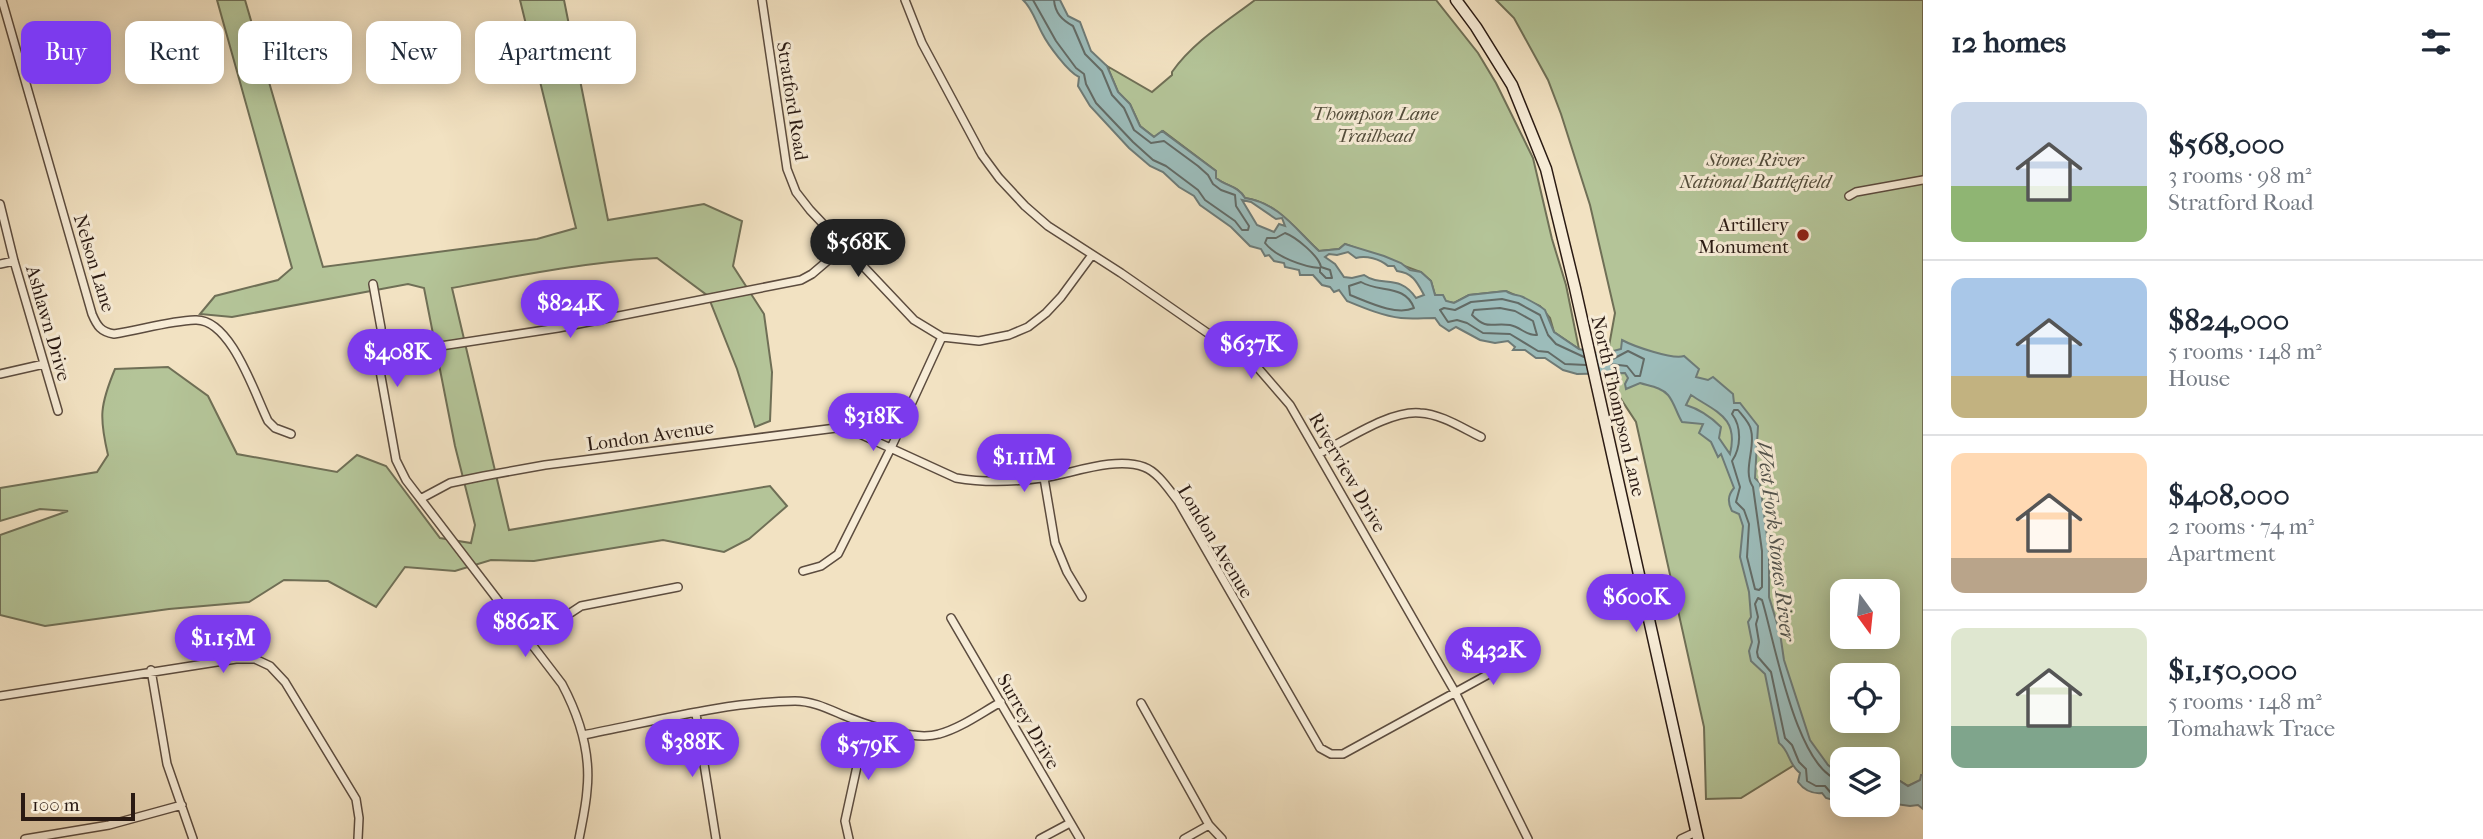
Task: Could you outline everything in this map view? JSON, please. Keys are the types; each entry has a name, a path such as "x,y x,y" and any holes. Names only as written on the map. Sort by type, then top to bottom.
{"main road":[{"name":"North Thompson Lane","path":"1456,0 1512,85 1546,169 1697,836"}],"street":[{"name":"Nelson Lane","path":"2,0 92,314 100,329 114,334 193,320 208,322 221,332 233,348 268,421 275,428 291,434"},
{"name":"Stratford Road","path":"762,0 788,169 796,191 914,320 943,337 979,341 1009,335 1028,327 1046,313 1092,255"},
{"name":"Riverview Drive","path":"905,0 922,43 982,155 999,178 1048,226 1258,368 1290,405 1455,692 1528,839"},
{"path":"1849,195 1923,180"},
{"name":"Ashlawn Drive","path":"0,204 58,411"},
{"path":"382,355 558,328 801,280 846,245"},
{"path":"0,264 14,261"},
{"path":"373,285 381,328 380,371 396,460 406,480 562,684 577,713 583,735 588,788 579,839"},
{"path":"803,571 821,566 838,554 943,337"},
{"path":"0,374 44,364"},
{"path":"1320,453 1396,415 1420,413 1443,419 1480,437"},
{"name":"London Avenue","path":"422,498 450,483 484,476 836,428 851,430 956,478 1000,482 1131,464 1146,467 1178,501 1320,748 1331,754 1343,754 1518,658"},
{"path":"1044,478 1055,543 1067,572 1082,597"},
{"path":"528,641 581,606 678,587"},
{"name":"Surrey Drive","path":"951,618 1080,839"},
{"path":"0,696 151,670 255,659 270,666 285,682 356,799 358,839"},
{"path":"151,670 167,764 192,839"},
{"path":"583,735 763,703 811,702 866,725 923,737 949,730 1001,702"},
{"path":"1141,703 1209,825 1222,839"},
{"path":"696,714 716,839"},
{"path":"849,839 845,821 866,725"},
{"path":"25,839 108,825 182,805"},
{"path":"1040,839 1070,823"},
{"path":"1184,839 1209,825"},
{"path":"1681,839 1697,836"}],"green space":[{"path":"217,0 245,0 251,21 238,21 238,75 224,21"},
{"path":"520,0 564,0 568,21 525,21"},
{"name":"Thompson Lane Trailhead","path":"1255,0 1436,0 1478,53 1533,158 1566,285 1579,349 1554,332 1550,318 1540,306 1506,291 1469,295 1454,303 1445,301 1443,296 1435,295 1431,281 1421,272 1345,244 1339,249 1319,251 1277,211 1245,198 1239,191 1220,181 1216,178 1216,171 1163,131 1154,137 1140,126 1130,104 1118,92 1107,66 1152,92 1172,75 1180,61 1200,42"},
{"name":"Stones River National Battlefield","path":"1496,0 1923,0 1923,782 1908,786 1900,781 1900,747 1830,747 1830,767 1812,754 1741,798 1706,799 1704,727 1636,422 1615,390 1607,357 1615,313 1590,205 1548,80 1514,18"},
{"path":"241,84 270,84 323,267 537,239 576,228 541,84 581,84 608,220 704,204 742,221 733,266 764,314 772,372 770,421 755,427 737,369 708,296 657,258 580,266 452,288 509,530 770,486 787,506 749,539 724,552 663,540 534,561 491,560 455,571 405,567 376,607 328,581 284,580 249,602 169,609 45,626 0,615 0,535 68,511 40,509 0,521 0,488 97,472 108,455 102,421 106,392 115,369 168,367 208,396 237,454 337,472 357,455 386,466 440,538 471,543 475,525 455,446 424,288 408,284 232,317 200,314 215,296 278,280 292,268"}],"water":[{"path":"1023,0 1060,0 1068,16 1080,22 1091,51 1107,66 1118,92 1130,104 1140,126 1154,137 1162,131 1216,171 1216,178 1220,181 1239,191 1245,198 1268,205 1277,211 1319,251 1339,249 1345,244 1384,256 1410,270 1421,272 1431,281 1435,295 1443,295 1446,301 1454,303 1469,295 1506,291 1521,296 1545,310 1554,332 1579,349 1602,354 1621,349 1622,340 1662,354 1684,356 1699,369 1696,377 1708,380 1713,377 1733,394 1734,403 1740,403 1758,426 1755,478 1760,483 1769,551 1769,597 1780,633 1784,660 1810,740 1830,766 1830,799 1822,793 1812,792 1798,782 1800,773 1779,743 1765,674 1751,661 1749,592 1740,557 1743,526 1739,514 1732,511 1729,502 1734,488 1721,454 1718,457 1711,442 1699,433 1703,424 1682,422 1670,398 1658,388 1640,383 1626,389 1628,378 1625,373 1577,374 1563,370 1545,358 1536,358 1525,350 1513,350 1515,347 1508,341 1495,343 1480,340 1456,327 1449,331 1435,318 1401,318 1374,311 1347,301 1339,290 1334,292 1330,287 1322,285 1313,275 1300,275 1299,270 1285,267 1284,263 1274,261 1269,255 1265,256 1261,249 1250,246 1231,227 1200,205 1194,196 1129,148 1090,106 1078,86 1079,77 1069,70 1053,51","holes":["1242,200 1251,202 1276,219 1282,218 1285,226 1279,224 1274,232 1257,225","1348,252 1356,258 1373,258 1388,266 1394,266 1397,271 1414,279 1424,295 1416,298 1410,290 1397,283 1377,281 1364,275 1344,277 1335,264 1325,257","1691,395 1717,411 1728,424 1732,442 1730,454 1719,438 1721,427 1705,414 1686,405"]},
{"path":"1923,775 1923,809 1918,805 1900,805 1900,781 1908,786 1920,780"}],"place":[{"name":"Artillery Monument","path":"1803,235"}],"water label":[{"name":"West Fork Stones River","path":"1776,541"}]}
